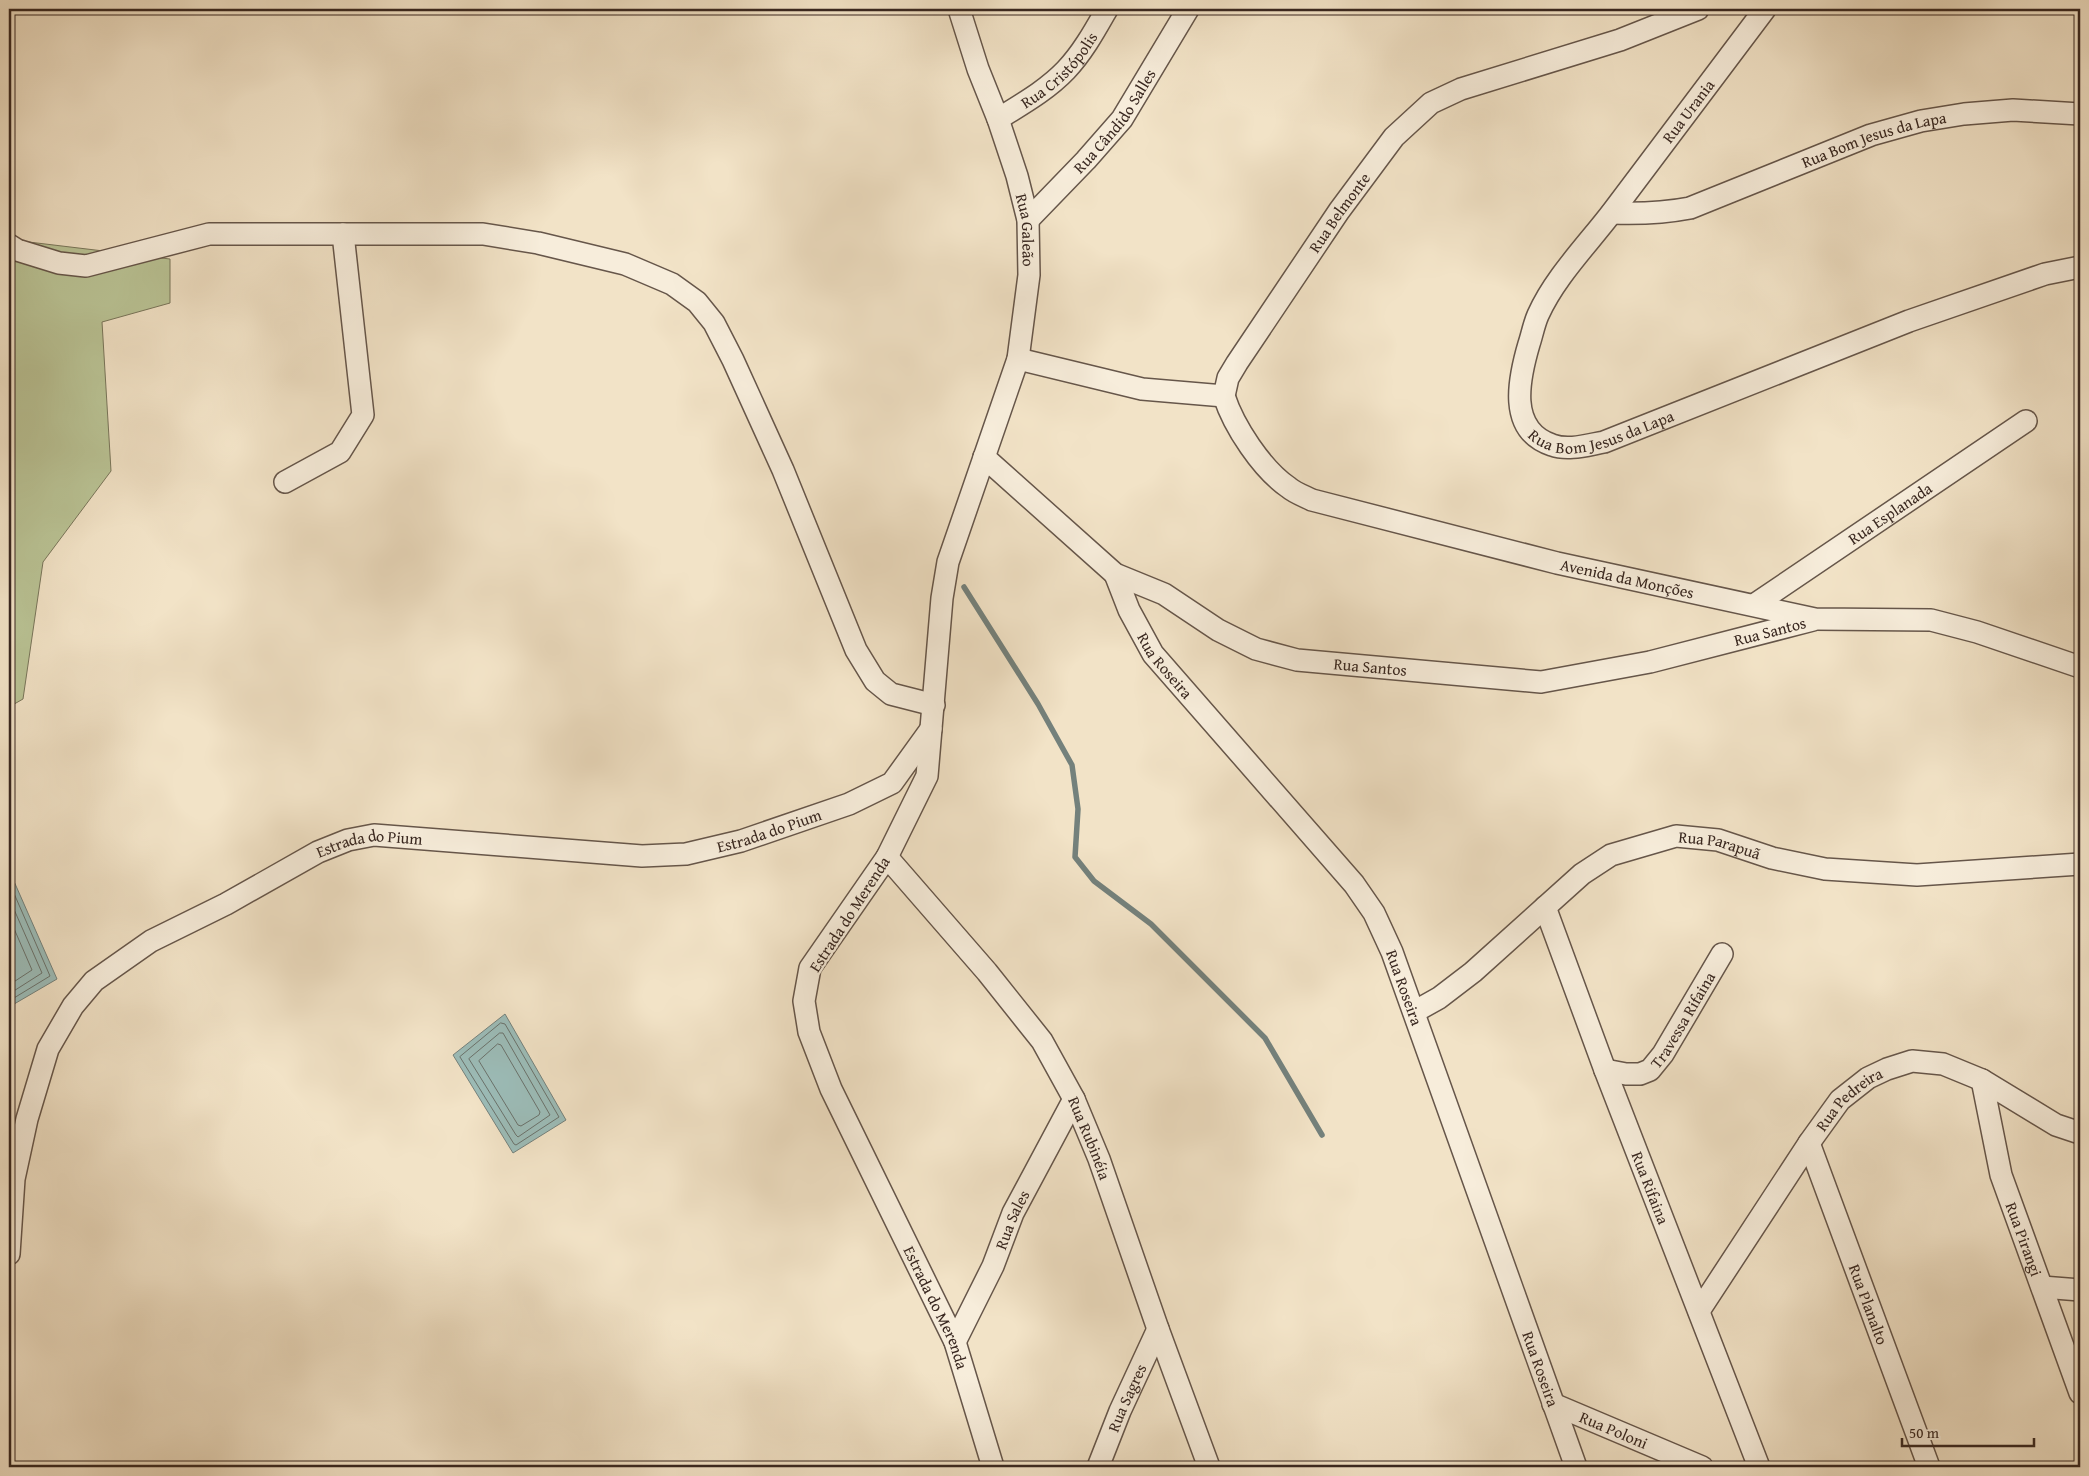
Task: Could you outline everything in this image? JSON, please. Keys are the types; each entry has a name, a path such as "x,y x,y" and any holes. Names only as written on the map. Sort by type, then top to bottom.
{"street":[{"name":"Rua Galeão","path":"959,9 978,69 998,119 1017,176 1028,220 1029,275 1018,359 984,458"},
{"name":"Rua Cristópolis","path":"998,119 1044,90 1067,69 1090,39 1107,9"},
{"name":"Rua Cândido Salles","path":"1028,220 1086,160 1122,119 1188,9"},
{"name":"Rua Belmonte","path":"1224,396 1228,378 1237,363 1338,211 1394,137 1415,116 1431,103 1461,89 1620,40 1698,9"},
{"name":"Rua Urania","path":"1612,213 1765,9"},
{"name":"Rua Bom Jesus da Lapa","path":"2080,114 2013,110 1964,114 1921,121 1871,135 1690,208 1650,213 1612,213 1565,270 1538,315 1518,392 1520,411 1526,427 1539,439 1552,445 1568,448 1604,442 1909,321 2045,274 2080,267"},
{"path":"9,245 17,250 59,263 86,266 209,234 483,234 538,243 625,264 672,284 697,302 714,323 733,360 783,470 856,650 875,681 891,694 934,705"},
{"path":"286,482 340,452 363,415 343,234"},
{"path":"1018,359 1142,389 1224,396"},
{"name":"Avenida da Monções","path":"1224,396 1238,429 1273,475 1289,488 1312,500 1557,563 1815,619 1931,620 1977,632 2080,666"},
{"name":"Rua Esplanada","path":"1754,605 2026,421"},
{"name":"Estrada do Merenda","path":"984,458 948,562 942,598 927,776 887,857 810,968 804,1001 809,1032 830,1089 955,1342 993,1467"},
{"name":"Rua Santos","path":"984,458 1115,574 1164,594 1218,630 1256,649 1297,660 1541,682 1650,662 1815,619"},
{"name":"Rua Roseira","path":"1115,574 1129,610 1153,654 1354,884 1374,913 1389,944 1414,1012 1576,1467"},
{"name":"Estrada do Pium","path":"9,1254 14,1179 27,1119 48,1049 73,1006 94,981 151,941 226,904 318,852 348,840 374,835 642,856 686,854 740,841 849,804 892,783 931,729"},
{"path":"892,783 907,787 917,798"},
{"name":"Rua Parapuã","path":"1414,1012 1439,998 1473,972 1582,874 1611,855 1676,836 1718,840 1772,858 1825,869 1917,874 2080,864"},
{"name":"Rua Rubinéia","path":"887,857 987,972 1042,1042 1074,1099 1099,1159 1209,1467"},
{"name":"Rua Rifaina","path":"1545,907 1605,1070 1759,1467"},
{"name":"Travessa Rifaina","path":"1605,1070 1626,1074 1640,1074 1650,1070 1663,1054 1722,954"},
{"name":"Rua Pedreira","path":"1699,1311 1809,1143 1840,1100 1868,1078 1887,1068 1912,1061 1942,1064 1982,1080 2056,1126 2080,1134"},
{"name":"Rua Pirangi","path":"1982,1080 2002,1175 2080,1393"},
{"name":"Rua Sales","path":"955,1342 993,1266 1013,1213 1074,1099"},
{"name":"Rua Planalto","path":"1809,1143 1929,1467"},
{"path":"2042,1286 2080,1290"},
{"name":"Rua Sagres","path":"1098,1467 1120,1411 1158,1328"},
{"name":"Rua Poloni","path":"1553,1404 1702,1467"}],"green space":[{"path":"9,234 12,240 170,259 170,303 102,322 111,471 43,562 23,699 9,707"}],"water":[{"path":"9,870 57,979 9,1007"},
{"path":"505,1014 566,1120 513,1153 453,1055"}],"waterway":[{"path":"964,587 1038,704 1072,765 1078,809 1075,857 1094,881 1151,924 1265,1038 1322,1135"}]}
